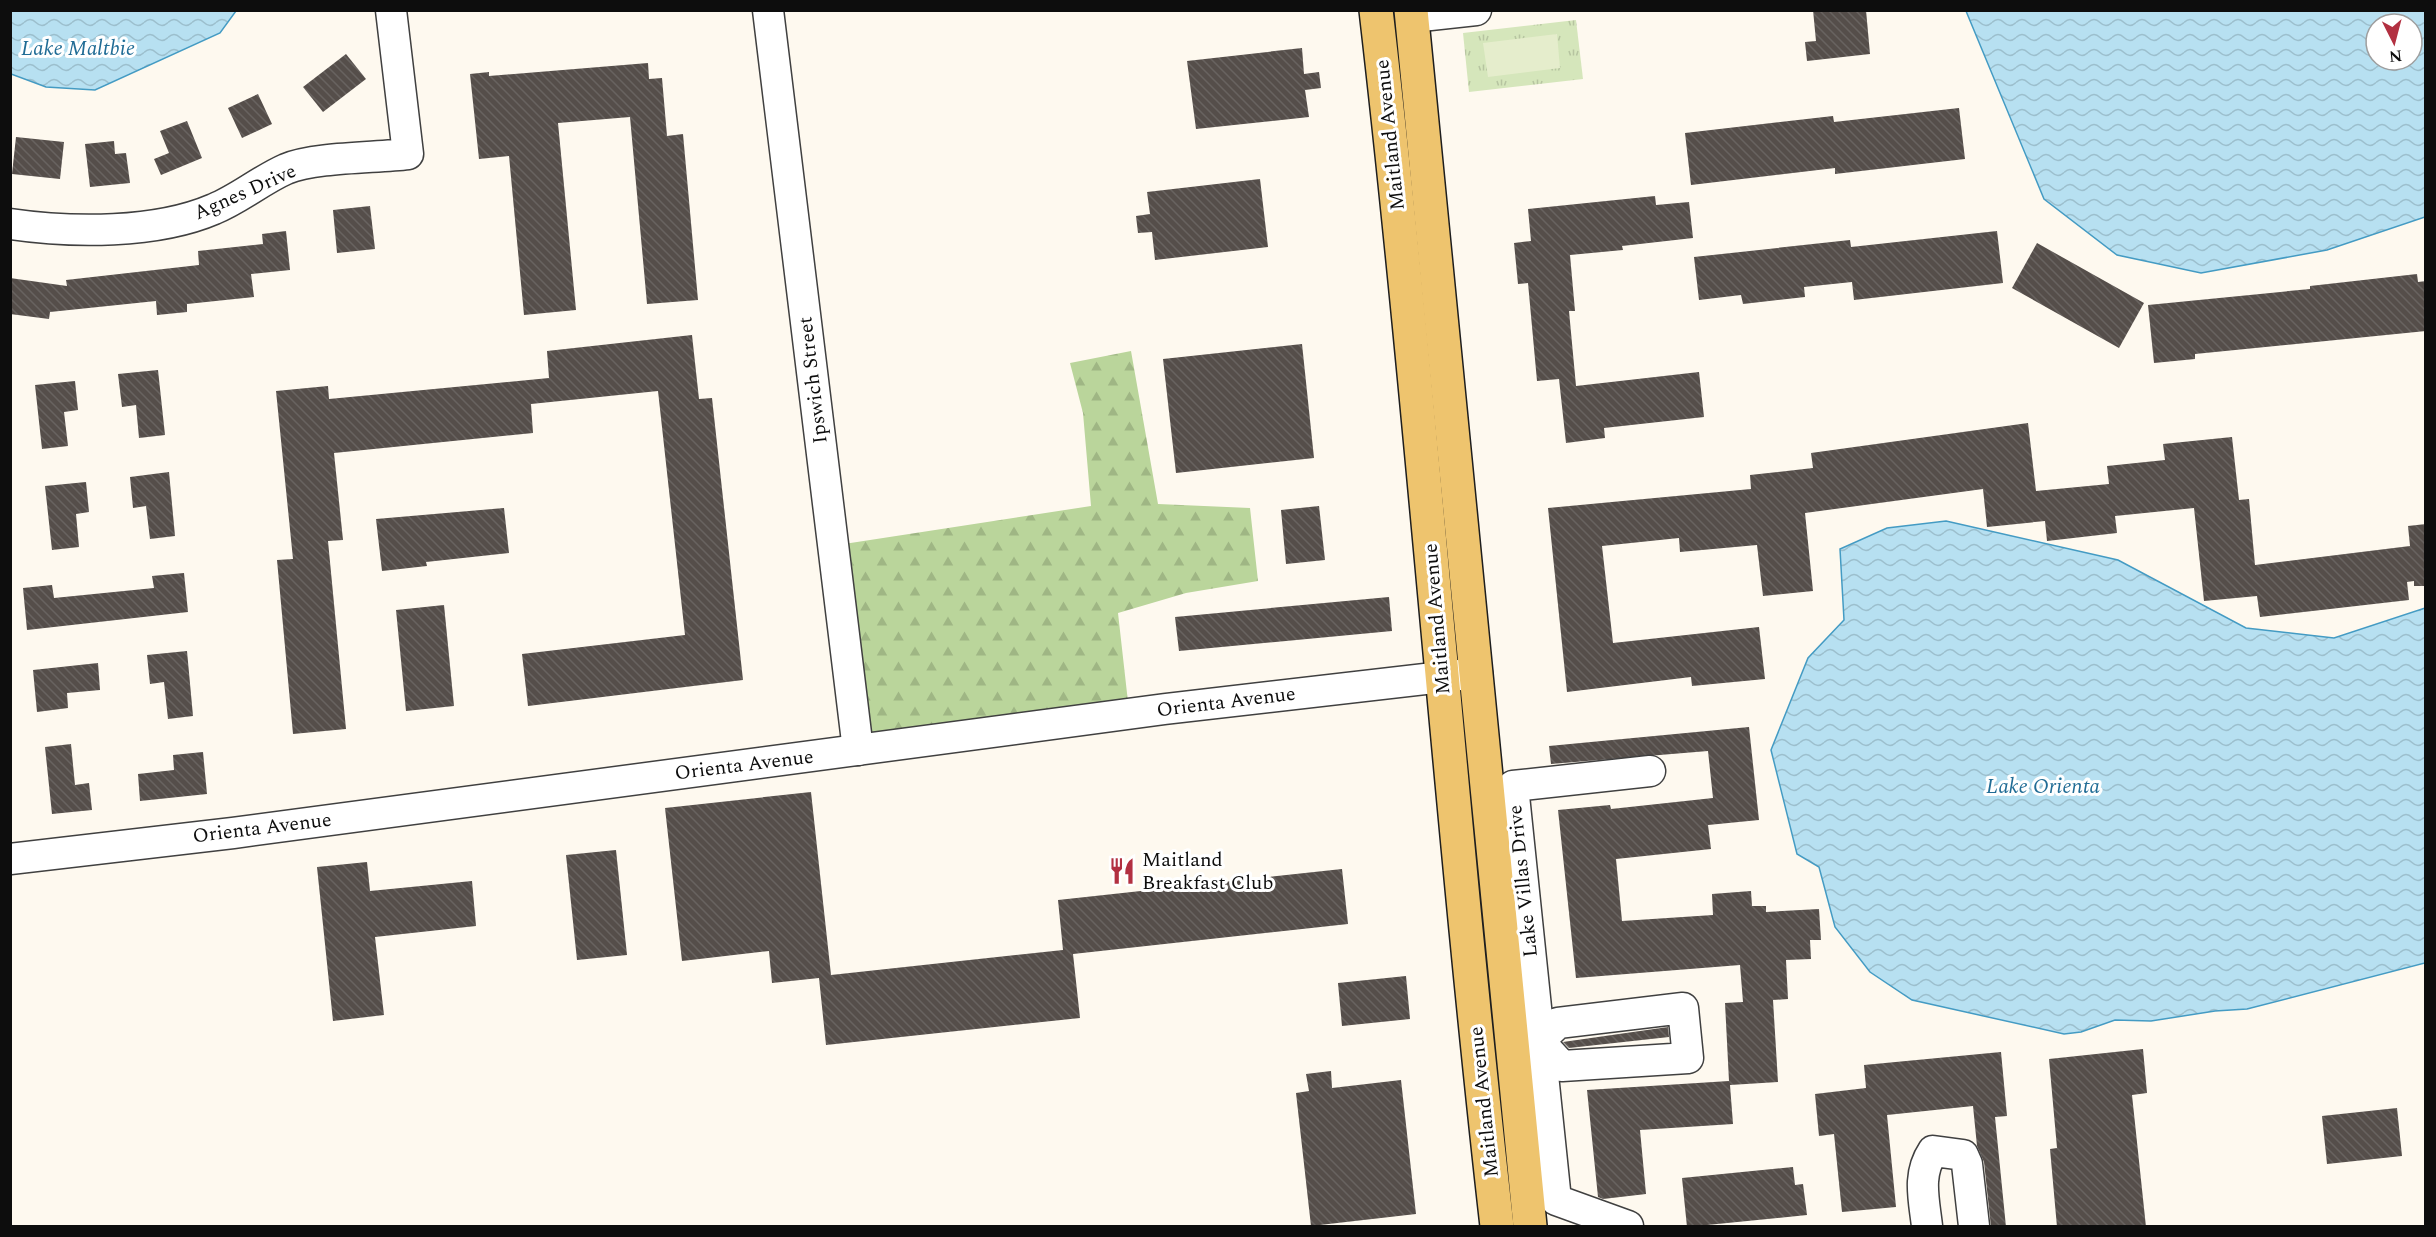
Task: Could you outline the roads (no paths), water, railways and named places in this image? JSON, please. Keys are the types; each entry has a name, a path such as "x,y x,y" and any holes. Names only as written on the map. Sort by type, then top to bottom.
{"main road":[{"name":"Maitland Avenue","path":"1376,10 1391,138 1497,1227"},
{"name":"Maitland Avenue","path":"1411,14 1477,673 1525,1043 1530,1227"}],"street":[{"name":"Agnes Drive","path":"10,224 81,230 173,221 212,210 286,169 316,163 408,154 391,10"},
{"name":"Ipswich Street","path":"768,10 858,750"},
{"path":"1411,14 1476,10"},
{"path":"1391,138 1424,134"},
{"name":"Orienta Avenue","path":"10,859 232,833 1234,701 1477,673"},
{"name":"Lake Villas Drive","path":"1628,1227 1556,1200 1525,1043 1513,786 1650,771"},
{"path":"1479,1051 1525,1043"},
{"path":"1927,1227 1922,1176 1924,1165 1933,1151 1962,1155 1966,1164 1974,1227"}],"water":[{"name":"Lake Maltbie","path":"10,11 236,11 220,33 95,90 46,87 11,74"},
{"path":"1966,11 2425,11 2425,217 2327,250 2201,273 2117,255 2044,199"},
{"name":"Lake Orienta","path":"1946,521 2118,560 2246,628 2334,638 2425,608 2425,963 2247,1009 2215,1011 2151,1021 2115,1020 2081,1032 2064,1034 1912,1000 1870,972 1835,927 1819,867 1797,854 1771,750 1808,658 1844,620 1840,549 1887,528"}],"place":[{"name":"Maitland Breakfast Club","path":"1122,871"}]}
